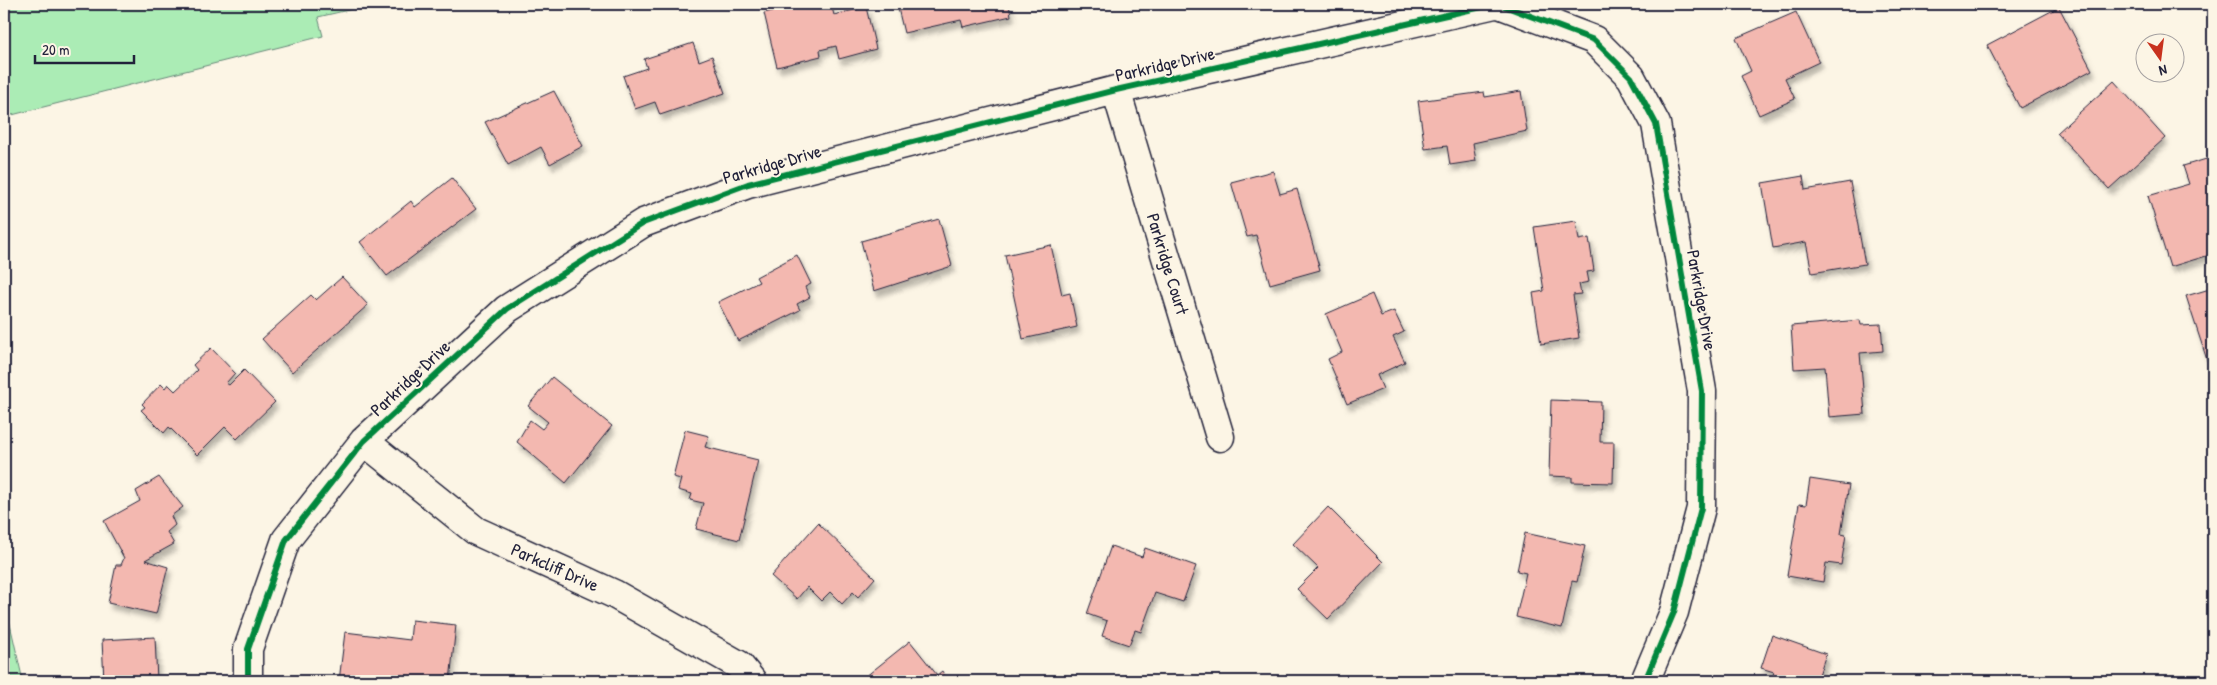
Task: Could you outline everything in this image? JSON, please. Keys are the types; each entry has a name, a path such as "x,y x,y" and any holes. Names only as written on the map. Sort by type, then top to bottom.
{"street":[{"name":"Parkridge Drive","path":"248,681 248,649 286,540 364,441 507,308 644,223 748,184 1116,90 1497,4 1594,40 1631,77 1656,124 1702,391 1701,508 1674,612 1645,681"},
{"name":"Parkridge Court","path":"1116,90 1220,437"},
{"name":"Parkcliff Drive","path":"364,441 476,531 614,594 739,666 752,681"}],"green space":[{"path":"4,4 374,4 318,17 323,36 4,117"},
{"path":"4,598 23,681 4,681"}],"building":[{"path":"802,4 831,4 834,15 866,7 876,49 839,59 836,46 820,50 821,56 777,67 764,13"},
{"path":"897,4 1009,4 1011,16 963,27 961,20 904,33"},
{"path":"2059,7 2092,70 2020,108 1987,45"},
{"path":"1796,12 1819,62 1785,78 1795,99 1759,115 1741,76 1751,71 1736,38"},
{"path":"693,43 699,61 712,56 725,93 660,115 655,102 635,109 623,76 647,68 644,59"},
{"path":"2114,81 2165,138 2109,189 2057,133"},
{"path":"554,91 583,146 550,164 541,147 508,165 485,122"},
{"path":"1521,91 1527,131 1473,143 1476,161 1450,165 1447,146 1425,149 1418,101 1484,92 1485,97"},
{"path":"2213,157 2213,254 2170,267 2148,196 2189,184 2183,166"},
{"path":"1273,171 1280,194 1297,189 1320,270 1270,284 1256,235 1247,237 1231,182"},
{"path":"1803,176 1805,190 1850,182 1865,264 1812,273 1806,242 1773,248 1762,183"},
{"path":"452,178 476,209 387,276 360,242 411,201 415,207"},
{"path":"939,219 952,266 874,291 861,241"},
{"path":"1576,221 1579,240 1589,238 1594,271 1587,272 1589,282 1579,284 1581,294 1573,295 1579,338 1541,344 1533,293 1544,291 1534,227"},
{"path":"1051,245 1062,295 1070,293 1077,327 1023,339 1005,255"},
{"path":"797,255 811,284 805,287 810,297 797,304 800,310 738,341 718,302 759,282 756,277"},
{"path":"342,277 368,305 292,372 262,339 311,295 316,300"},
{"path":"2213,288 2213,365 2209,366 2186,296"},
{"path":"1372,294 1381,316 1394,311 1404,332 1393,337 1405,362 1377,375 1383,389 1347,404 1328,359 1342,352 1326,314"},
{"path":"1860,320 1861,325 1881,324 1883,351 1860,353 1865,414 1829,417 1825,367 1794,369 1791,326"},
{"path":"211,348 235,373 226,383 229,385 244,370 275,402 237,439 225,427 197,455 169,427 164,433 141,410 145,407 142,404 161,384 165,388 168,384 175,391 197,370 193,365"},
{"path":"552,377 612,426 566,483 517,442 530,420 542,429 548,422 528,406"},
{"path":"1551,400 1601,402 1600,442 1614,442 1613,483 1572,482 1572,477 1549,476"},
{"path":"685,430 709,436 705,447 758,460 739,540 696,529 703,503 690,500 692,494 678,490 681,479 673,477"},
{"path":"159,477 183,507 171,516 175,525 167,532 174,544 145,560 168,567 156,614 108,603 116,565 121,565 124,558 104,521 140,501 136,491"},
{"path":"1810,479 1849,485 1841,534 1846,535 1841,565 1826,563 1823,582 1787,576 1799,504 1806,505"},
{"path":"1328,507 1383,562 1328,619 1297,589 1318,568 1293,544"},
{"path":"818,523 875,578 858,597 853,592 842,604 830,592 821,601 807,587 797,599 771,576"},
{"path":"1525,533 1585,546 1577,582 1572,581 1562,628 1516,617 1526,573 1517,571"},
{"path":"1111,546 1142,557 1145,548 1196,566 1183,602 1155,593 1141,632 1135,630 1129,645 1102,636 1107,621 1087,614"},
{"path":"412,620 456,625 450,681 417,681 377,677 376,681 339,681 345,632 410,640"},
{"path":"1772,635 1826,654 1817,681 1771,681 1774,672 1761,668"},
{"path":"155,637 157,681 104,681 102,640"},
{"path":"910,641 937,675 942,671 948,681 869,681 865,677"},
{"path":"542,673 557,681 537,681"}],"cycle path":[{"path":"248,681 248,649 286,540 364,441 507,309 643,223 748,184 1116,90 1495,4"},
{"path":"1499,4 1594,40 1631,77 1656,124 1702,391 1701,508 1674,612 1645,681"}]}
